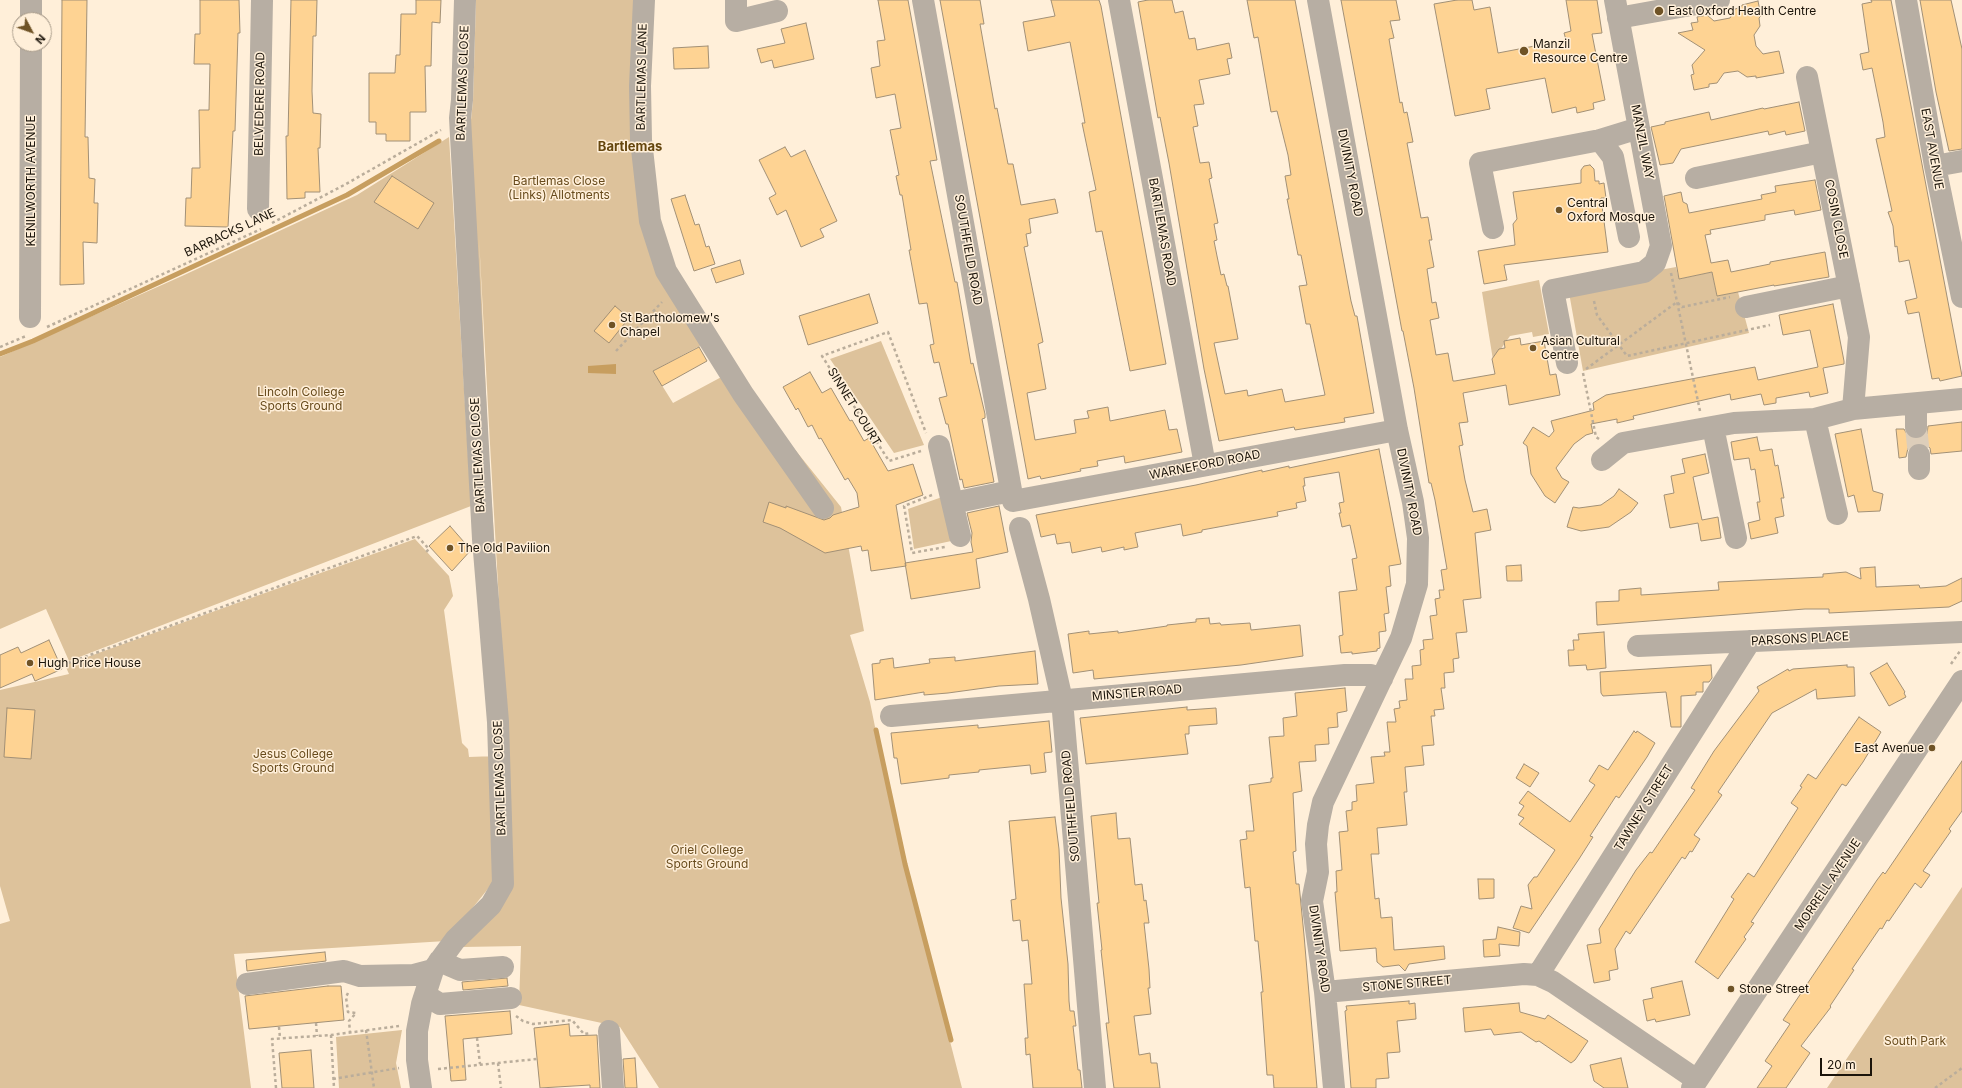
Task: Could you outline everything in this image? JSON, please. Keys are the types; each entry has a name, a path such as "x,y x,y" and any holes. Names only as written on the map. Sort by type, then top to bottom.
{"street":[{"path":"31,12 32,0"},
{"name":"BELVEDERE ROAD","path":"262,0 264,220"},
{"name":"BARTLEMAS CLOSE","path":"413,1076 417,1031 425,995 436,965 455,940 490,905 503,884 498,722 483,539 460,118 462,100 465,0"},
{"name":"BARTLEMAS LANE","path":"644,0 640,86 641,140 650,221 666,271 743,394 823,508"},
{"path":"736,0 736,21 777,11"},
{"name":"SOUTHFIELD ROAD","path":"923,0 1012,496"},
{"name":"BARTLEMAS ROAD","path":"1119,0 1205,465"},
{"name":"DIVINITY ROAD","path":"1318,0 1397,430 1413,502 1418,538 1417,584 1401,638 1324,802 1318,825 1316,844 1318,872 1312,901 1325,992 1334,1088"},
{"path":"1616,9 1719,0"},
{"name":"EAST AVENUE","path":"1906,0 1935,166 1962,297"},
{"name":"MANZIL WAY","path":"1616,9 1662,246"},
{"name":"KENILWORTH AVENUE","path":"31,52 35,326"},
{"name":"COSIN CLOSE","path":"1807,78 1860,337 1853,409"},
{"path":"1493,228 1480,163 1600,140 1639,128"},
{"path":"1600,140 1613,157 1629,237"},
{"path":"1696,178 1822,152"},
{"path":"1935,166 1962,161"},
{"path":"1567,363 1554,290 1644,272 1655,263 1662,246"},
{"path":"1746,307 1849,286"},
{"path":"1608,455 1623,443 1713,426 1734,423 1815,419 1853,409 1962,399"},
{"path":"1916,404 1916,427"},
{"path":"1815,419 1837,514"},
{"path":"1713,426 1736,538"},
{"name":"WARNEFORD ROAD","path":"1012,496 1205,465 1397,430"},
{"path":"936,447 951,496 960,536"},
{"path":"951,496 1012,496"},
{"name":"SOUTHFIELD ROAD","path":"1020,528 1039,599 1062,700 1095,1088"},
{"name":"PARSONS PLACE","path":"1638,646 1962,632"},
{"name":"TAWNEY STREET","path":"1538,975 1750,641"},
{"name":"MORRELL AVENUE","path":"1695,1084 1957,672"},
{"name":"MINSTER ROAD","path":"891,716 1345,675 1371,675 1382,679"},
{"path":"246,984 344,971 360,976 414,975 436,965 460,970 503,967"},
{"name":"STONE STREET","path":"1325,992 1524,974 1538,975 1553,982 1695,1084"},
{"path":"425,995 440,1004 511,998"},
{"path":"609,1031 613,1088"}],"path":[{"name":"BARRACKS LANE","path":"0,347 35,326 264,220 419,144 460,118"},
{"path":"1662,246 1670,268 1698,402"},
{"path":"1591,283 1597,315 1627,356 1770,325"},
{"path":"616,351 677,288"},
{"path":"1677,302 1682,307 1737,295 1746,307"},
{"path":"1608,455 1596,437 1583,371 1677,302"},
{"name":"SINNET COURT","path":"888,332 936,447 889,461 822,356 888,332"},
{"path":"951,496 904,506 912,553 962,544 960,536"},
{"path":"68,663 417,536 429,549 426,552"},
{"path":"1957,672 1962,647"},
{"path":"350,1032 349,1021 356,1013 348,1012 346,997 360,976"},
{"path":"511,998 514,1015 523,1021 533,1024 572,1020 584,1034 609,1031"},
{"path":"316,1023 317,1036"},
{"path":"276,1088 272,1039 331,1035 406,1025"},
{"path":"279,1027 280,1038"},
{"path":"366,1030 374,1088"},
{"path":"331,1035 334,1088"},
{"path":"477,1038 480,1064"},
{"path":"333,1079 372,1072 413,1076 480,1064 537,1059"},
{"path":"498,1063 500,1088"},
{"path":"1934,1088 1962,1068"}],"green space":[{"name":"Oriel College Sports Ground","path":"476,0 638,0 649,231 707,342 653,371 673,403 727,374 764,411 841,507 864,631 850,635 870,702 896,831 962,1088 659,1088 620,1027 519,1005 521,946 462,947 494,910 468,148 473,101","holes":["479,238 503,672 489,461"]},
{"name":"Lincoln College Sports Ground","path":"449,137 471,506 69,661 46,609 0,629 0,357 182,276 357,195"},
{"path":"1676,267 1679,279 1712,272 1717,296 1738,292 1749,333 1583,371 1568,287"},
{"path":"1539,280 1549,334 1533,337 1532,332 1510,336 1493,360 1482,292"},
{"path":"881,341 924,445 894,453 830,359"},
{"path":"945,496 956,540 914,549 908,509"},
{"name":"Jesus College Sports Ground","path":"415,539 449,576 453,596 444,610 462,743 468,749 469,757 496,756 495,880 446,941 234,954 251,1088 0,1088 0,924 10,921 0,886 0,690 69,674 65,665"},
{"name":"South Park","path":"1962,887 1962,1088 1827,1088"},
{"path":"402,1030 396,1063 401,1088 339,1088 336,1037"}],"shaded area":[{"path":"616,364 616,374 588,373 588,366"}],"building":[{"path":"62,0 87,0 85,137 88,137 89,178 95,179 94,203 98,203 97,243 83,242 84,284 60,285"},
{"path":"200,0 239,0 240,33 238,33 235,131 233,131 228,227 185,226 186,198 191,198 192,168 200,168 199,110 209,110 210,64 194,64 195,34 200,34"},
{"path":"291,0 317,0 316,36 313,36 312,91 313,113 321,114 320,148 318,148 320,192 305,192 305,198 287,199 286,136 288,136"},
{"path":"416,0 441,0 440,23 432,22 431,66 425,66 426,112 410,112 410,141 386,141 386,134 376,134 376,122 369,122 369,73 395,73 396,55 400,55 401,14 416,14"},
{"path":"878,0 908,0 937,160 930,161 955,282 957,282 971,364 973,363 985,414 985,418 982,419 994,482 964,488 962,479 960,480 948,424 946,424 939,398 947,396 939,362 934,363 930,345 934,344 927,303 919,304 909,250 911,250 902,195 900,195 896,176 899,175 890,130 901,128 895,94 876,98 871,68 880,66 877,41 885,40"},
{"path":"940,0 980,0 984,24 980,24 995,109 997,108 1008,164 1013,164 1021,205 1055,199 1058,213 1029,219 1031,233 1026,234 1028,246 1024,247 1043,342 1038,344 1046,389 1027,393 1035,440 1076,433 1074,420 1089,418 1087,411 1108,407 1110,421 1165,410 1169,430 1177,429 1182,452 1125,463 1124,456 1097,461 1098,466 1080,469 1081,471 1041,479 1040,476 1028,479"},
{"path":"1051,0 1099,0 1101,6 1166,364 1130,371 1102,231 1096,232 1089,192 1096,190 1082,123 1085,123 1070,42 1028,51 1023,22 1055,16"},
{"path":"1148,0 1172,0 1175,13 1183,11 1189,39 1195,38 1197,50 1229,43 1232,58 1227,59 1230,74 1199,80 1204,104 1194,105 1198,126 1193,127 1200,163 1209,162 1212,178 1209,179 1218,223 1214,224 1217,240 1214,241 1221,275 1224,274 1228,286 1238,339 1214,343 1225,394 1247,390 1248,396 1282,389 1285,402 1325,395 1310,324 1306,324 1299,286 1307,285 1301,255 1298,255 1287,199 1289,199 1285,176 1291,175 1288,155 1277,111 1271,112 1258,37 1254,38 1247,0 1295,0 1351,301 1355,316 1357,316 1374,413 1344,418 1345,422 1295,430 1294,427 1219,441 1204,369 1169,163 1160,117 1158,118 1138,2"},
{"path":"1341,0 1396,0 1400,20 1390,21 1394,38 1389,39 1400,103 1402,102 1404,113 1407,112 1413,142 1407,143 1421,218 1428,217 1432,240 1429,240 1434,267 1427,269 1432,303 1436,302 1439,318 1430,320 1436,355 1448,353 1453,381 1455,381 1495,374 1492,359 1499,349 1505,348 1504,341 1520,338 1521,345 1544,341 1550,375 1556,374 1560,395 1509,405 1506,385 1463,393 1468,422 1459,423 1463,445 1459,446 1465,480 1473,512 1487,509 1491,530 1475,533 1481,598 1463,600 1467,632 1456,633 1459,658 1453,659 1454,672 1444,673 1445,688 1441,688 1444,709 1434,710 1435,716 1431,716 1434,745 1422,746 1424,765 1405,767 1407,792 1404,792 1407,825 1377,828 1379,854 1371,854 1375,899 1379,898 1381,918 1392,917 1394,950 1444,946 1445,959 1409,964 1405,971 1399,965 1383,967 1377,962 1376,948 1340,951 1335,892 1337,892 1336,871 1342,870 1339,832 1348,831 1346,811 1352,810 1352,802 1357,801 1356,785 1374,783 1371,757 1385,756 1384,752 1390,752 1387,722 1396,722 1394,709 1400,708 1399,701 1407,700 1405,679 1413,679 1412,666 1421,665 1420,650 1424,649 1423,640 1433,639 1430,616 1437,615 1435,599 1440,598 1439,590 1444,590 1441,570 1447,569 1435,500 1431,483 1429,483 1414,388 1402,331"},
{"path":"1457,0 1472,0 1474,10 1490,7 1498,53 1566,40 1564,33 1571,31 1566,0 1597,0 1602,33 1592,34 1605,100 1593,103 1594,109 1577,113 1576,107 1552,113 1545,78 1486,89 1490,109 1455,116 1434,4"},
{"path":"1871,0 1891,0 1962,376 1940,381 1939,378 1932,379 1919,312 1908,314 1905,301 1917,298 1909,260 1899,262 1897,246 1895,247 1893,226 1888,212 1892,211 1876,139 1885,137 1883,122 1872,68 1863,70 1860,54 1869,52 1862,4 1872,2"},
{"path":"1920,0 1951,0 1962,49 1962,149 1949,151 1936,92"},
{"path":"1758,1 1761,16 1759,18 1760,26 1754,35 1756,46 1763,54 1779,51 1784,73 1756,78 1756,76 1747,77 1738,71 1724,73 1717,83 1709,84 1709,87 1694,90 1691,75 1694,74 1692,65 1705,50 1678,33 1693,30 1691,23 1698,22 1697,17 1707,15 1714,21 1730,18 1735,9 1741,7 1742,5"},
{"path":"806,23 814,59 774,68 772,60 761,63 757,49 785,43 781,29"},
{"path":"708,46 709,68 674,69 673,48"},
{"path":"1799,102 1805,131 1786,135 1785,131 1769,135 1768,131 1681,149 1673,163 1660,165 1651,127 1665,124 1665,122 1709,112 1711,120 1763,108"},
{"path":"785,147 791,157 805,150 837,221 820,229 824,237 801,247 786,210 777,215 769,198 776,194 759,160"},
{"name":"Central Oxford Mosque","path":"1590,165 1594,169 1595,181 1599,181 1599,184 1604,183 1606,198 1601,198 1608,252 1504,265 1507,280 1484,284 1478,251 1515,245 1513,224 1517,219 1513,192 1581,183 1581,170 1584,166"},
{"path":"392,176 434,203 418,229 374,202"},
{"path":"1815,180 1821,210 1795,215 1794,210 1765,215 1765,220 1710,230 1711,234 1705,235 1711,263 1728,260 1731,272 1770,264 1770,262 1825,252 1829,277 1774,285 1717,296 1712,272 1679,279 1664,196 1681,192 1683,202 1687,204 1689,213 1762,199 1761,195 1776,192 1775,186"},
{"path":"685,195 695,225 699,224 706,247 709,246 715,264 694,271 671,199"},
{"path":"740,260 744,274 716,283 711,269"},
{"path":"869,294 878,323 808,345 799,316"},
{"path":"1833,304 1844,364 1823,368 1828,393 1810,397 1809,392 1776,398 1776,403 1764,405 1761,394 1731,400 1730,394 1633,416 1634,419 1617,423 1617,419 1591,424 1593,433 1586,435 1574,444 1556,468 1562,478 1569,482 1555,503 1545,496 1531,474 1527,446 1523,443 1533,427 1549,437 1554,431 1551,421 1594,410 1593,403 1606,395 1755,367 1758,380 1818,367 1810,330 1783,335 1779,315"},
{"name":"St Bartholomew's Chapel","path":"615,306 629,318 609,343 594,331"},
{"path":"699,347 707,361 662,386 653,371"},
{"path":"810,372 822,393 831,388 850,421 852,420 864,441 869,438 888,471 913,464 923,495 896,505 906,566 871,571 868,550 862,551 861,546 825,553 780,528 763,522 769,502 786,508 786,506 824,520 833,515 859,507 857,493 848,478 845,480 821,438 819,439 812,425 808,427 798,408 796,410 783,387"},
{"path":"1962,422 1962,451 1931,454 1930,448 1926,444 1919,443 1913,444 1908,448 1906,457 1899,458 1896,429 1904,429 1909,438 1916,439 1922,438 1927,434 1928,426"},
{"path":"1861,429 1873,491 1883,494 1880,511 1858,512 1854,495 1848,497 1835,434"},
{"path":"1757,437 1760,451 1772,449 1775,466 1778,465 1784,498 1781,498 1784,516 1775,518 1778,533 1751,539 1748,523 1760,520 1757,502 1760,502 1755,469 1751,470 1749,458 1734,460 1731,442"},
{"path":"1379,449 1401,564 1389,566 1391,586 1386,587 1389,613 1384,614 1386,631 1379,632 1380,648 1377,649 1377,651 1352,654 1352,652 1341,653 1339,636 1343,635 1339,592 1357,590 1352,559 1357,558 1350,525 1342,527 1339,513 1341,513 1339,503 1344,502 1339,472 1304,478 1305,486 1303,486 1306,501 1296,503 1297,508 1277,512 1278,516 1202,530 1202,532 1183,536 1181,524 1135,533 1138,547 1124,550 1124,547 1102,552 1101,547 1072,553 1070,542 1057,544 1055,534 1041,537 1036,515 1196,485 1262,470 1262,472 1289,466 1289,468"},
{"path":"1705,454 1709,473 1693,477 1702,520 1718,517 1721,538 1701,541 1698,523 1670,528 1664,495 1674,493 1671,476 1685,473 1682,459"},
{"path":"1619,489 1638,503 1631,512 1609,527 1581,531 1567,527 1573,507 1579,508 1601,505 1614,496"},
{"path":"999,506 1008,552 976,559 980,588 911,599 905,563 973,552 971,542 972,533 967,513"},
{"name":"The Old Pavilion","path":"450,526 471,550 452,571 429,546"},
{"path":"1521,565 1522,581 1507,581 1506,566"},
{"path":"1875,567 1876,587 1919,585 1920,588 1946,586 1962,578 1962,601 1949,607 1829,613 1829,609 1805,609 1597,625 1596,602 1619,601 1619,590 1641,588 1641,595 1719,590 1718,582 1823,577 1823,574 1846,572 1861,579 1860,568"},
{"path":"1209,618 1210,624 1220,623 1221,625 1250,623 1251,630 1300,625 1303,656 1241,665 1094,679 1093,670 1073,673 1068,634 1089,631 1089,634 1118,631 1118,633 1196,622 1196,619"},
{"path":"1604,632 1606,668 1587,670 1586,665 1569,666 1568,650 1574,650 1573,640 1579,640 1578,634"},
{"name":"Hugh Price House","path":"49,640 62,669 35,681 32,674 0,688 0,655 18,647 21,653"},
{"path":"1035,651 1038,684 999,686 924,695 924,692 875,700 872,664 880,663 880,660 893,658 894,668 930,663 929,659 955,657 955,661"},
{"path":"1887,663 1905,692 1906,697 1889,706 1870,673"},
{"path":"1711,665 1712,678 1709,682 1703,682 1703,692 1696,692 1696,695 1681,696 1681,727 1671,727 1666,692 1603,696 1601,693 1600,672"},
{"path":"1847,665 1847,667 1854,667 1855,696 1817,699 1816,689 1772,713 1718,792 1722,795 1694,835 1700,839 1692,852 1690,851 1685,859 1682,857 1630,934 1626,931 1615,949 1618,969 1609,971 1610,980 1594,983 1587,945 1601,943 1599,929 1636,870 1650,852 1652,853 1695,790 1691,788 1714,751 1759,691 1757,687 1788,669 1789,671 1793,669"},
{"path":"1345,688 1347,711 1337,713 1338,727 1328,728 1329,744 1315,745 1316,761 1299,762 1302,791 1293,793 1296,851 1293,852 1296,884 1299,884 1317,1088 1274,1088 1273,1075 1267,1075 1261,992 1263,992 1258,941 1255,941 1250,887 1245,888 1240,840 1247,839 1246,831 1254,831 1249,785 1271,782 1271,778 1273,778 1269,737 1284,736 1283,718 1297,716 1295,693"},
{"path":"1187,707 1187,710 1216,708 1217,724 1189,726 1189,734 1185,734 1188,754 1086,764 1080,718"},
{"path":"7,708 35,710 31,759 4,757"},
{"path":"1859,717 1881,732 1863,762 1846,786 1842,784 1751,922 1754,923 1744,937 1746,939 1718,979 1695,962 1734,899 1731,897 1748,873 1754,877 1798,808 1791,803 1802,787 1800,786 1808,774 1816,779"},
{"path":"1049,721 1052,752 1044,753 1046,772 1031,774 1030,765 979,770 979,772 949,775 949,778 901,784 897,758 894,758 891,733 978,725 978,728"},
{"path":"1634,731 1636,733 1637,731 1655,743 1647,757 1619,798 1616,796 1590,836 1593,837 1529,933 1513,928 1521,906 1532,909 1528,885 1534,877 1537,877 1555,850 1519,824 1524,818 1518,815 1524,806 1519,803 1528,791 1570,822 1595,785 1589,781 1599,765 1608,770"},
{"path":"1962,761 1962,811 1949,829 1951,831 1923,871 1930,875 1921,888 1915,883 1889,921 1887,920 1882,929 1880,928 1852,969 1854,970 1830,1006 1831,1007 1801,1046 1810,1053 1786,1088 1757,1088 1772,1066 1765,1061 1790,1024 1783,1020 1877,880 1883,872 1885,874"},
{"path":"1524,764 1539,773 1530,787 1516,778"},
{"path":"1116,813 1118,839 1130,838 1135,885 1142,884 1144,901 1146,900 1149,923 1144,923 1149,969 1150,988 1148,988 1151,1014 1134,1016 1139,1055 1150,1053 1151,1063 1157,1063 1160,1088 1114,1088 1106,1023 1109,1023 1101,950 1097,903 1099,903 1091,816"},
{"path":"1055,817 1068,964 1069,1001 1070,1011 1074,1011 1076,1026 1073,1026 1078,1070 1080,1070 1082,1088 1033,1088 1030,1054 1026,1055 1025,1038 1028,1038 1024,984 1032,984 1028,940 1022,941 1020,920 1013,921 1011,900 1016,899 1009,821"},
{"path":"1478,879 1494,879 1494,898 1479,899"},
{"path":"1498,927 1520,932 1519,946 1499,944 1500,956 1484,957 1483,940 1496,939"},
{"path":"325,952 326,961 247,971 246,960"},
{"path":"507,978 508,986 463,990 462,982"},
{"path":"1682,981 1690,1015 1656,1022 1655,1019 1647,1021 1643,1000 1653,998 1651,988"},
{"path":"328,986 341,986 344,1020 249,1029 245,996"},
{"path":"1409,1001 1409,1004 1415,1003 1416,1019 1397,1021 1400,1052 1387,1053 1389,1078 1376,1079 1376,1088 1351,1088 1345,1011 1347,1010 1346,1006"},
{"path":"1519,1003 1520,1012 1545,1019 1548,1015 1588,1041 1575,1060 1571,1063 1539,1041 1536,1042 1521,1032 1494,1035 1491,1029 1465,1032 1463,1008"},
{"path":"510,1011 512,1034 463,1039 466,1080 451,1081 445,1016"},
{"path":"569,1024 570,1036 597,1035 600,1088 590,1088 590,1085 540,1088 534,1028"},
{"path":"311,1050 314,1088 282,1088 279,1053"},
{"path":"635,1058 637,1088 625,1088 623,1059"},
{"path":"1621,1058 1628,1088 1604,1088 1594,1081 1590,1065"}],"waterway":[{"path":"0,354 33,341 347,195 439,141"},
{"path":"876,730 905,864 951,1040"}],"tunnel":[{"path":"1916,427 1919,455"}],"place":[{"name":"East Oxford Health Centre","path":"1659,11"},
{"name":"Manzil Resource Centre","path":"1524,51"},
{"name":"Central Oxford Mosque","path":"1559,210"},
{"name":"St Bartholomew's Chapel","path":"612,325"},
{"name":"Asian Cultural Centre","path":"1533,348"},
{"name":"The Old Pavilion","path":"450,548"},
{"name":"Hugh Price House","path":"30,663"},
{"name":"East Avenue","path":"1932,748"},
{"name":"Stone Street","path":"1731,989"}],"district":[{"name":"Bartlemas","path":"630,147"}],"park label":[{"name":"Bartlemas Close (Links) Allotments","path":"559,188"}]}
